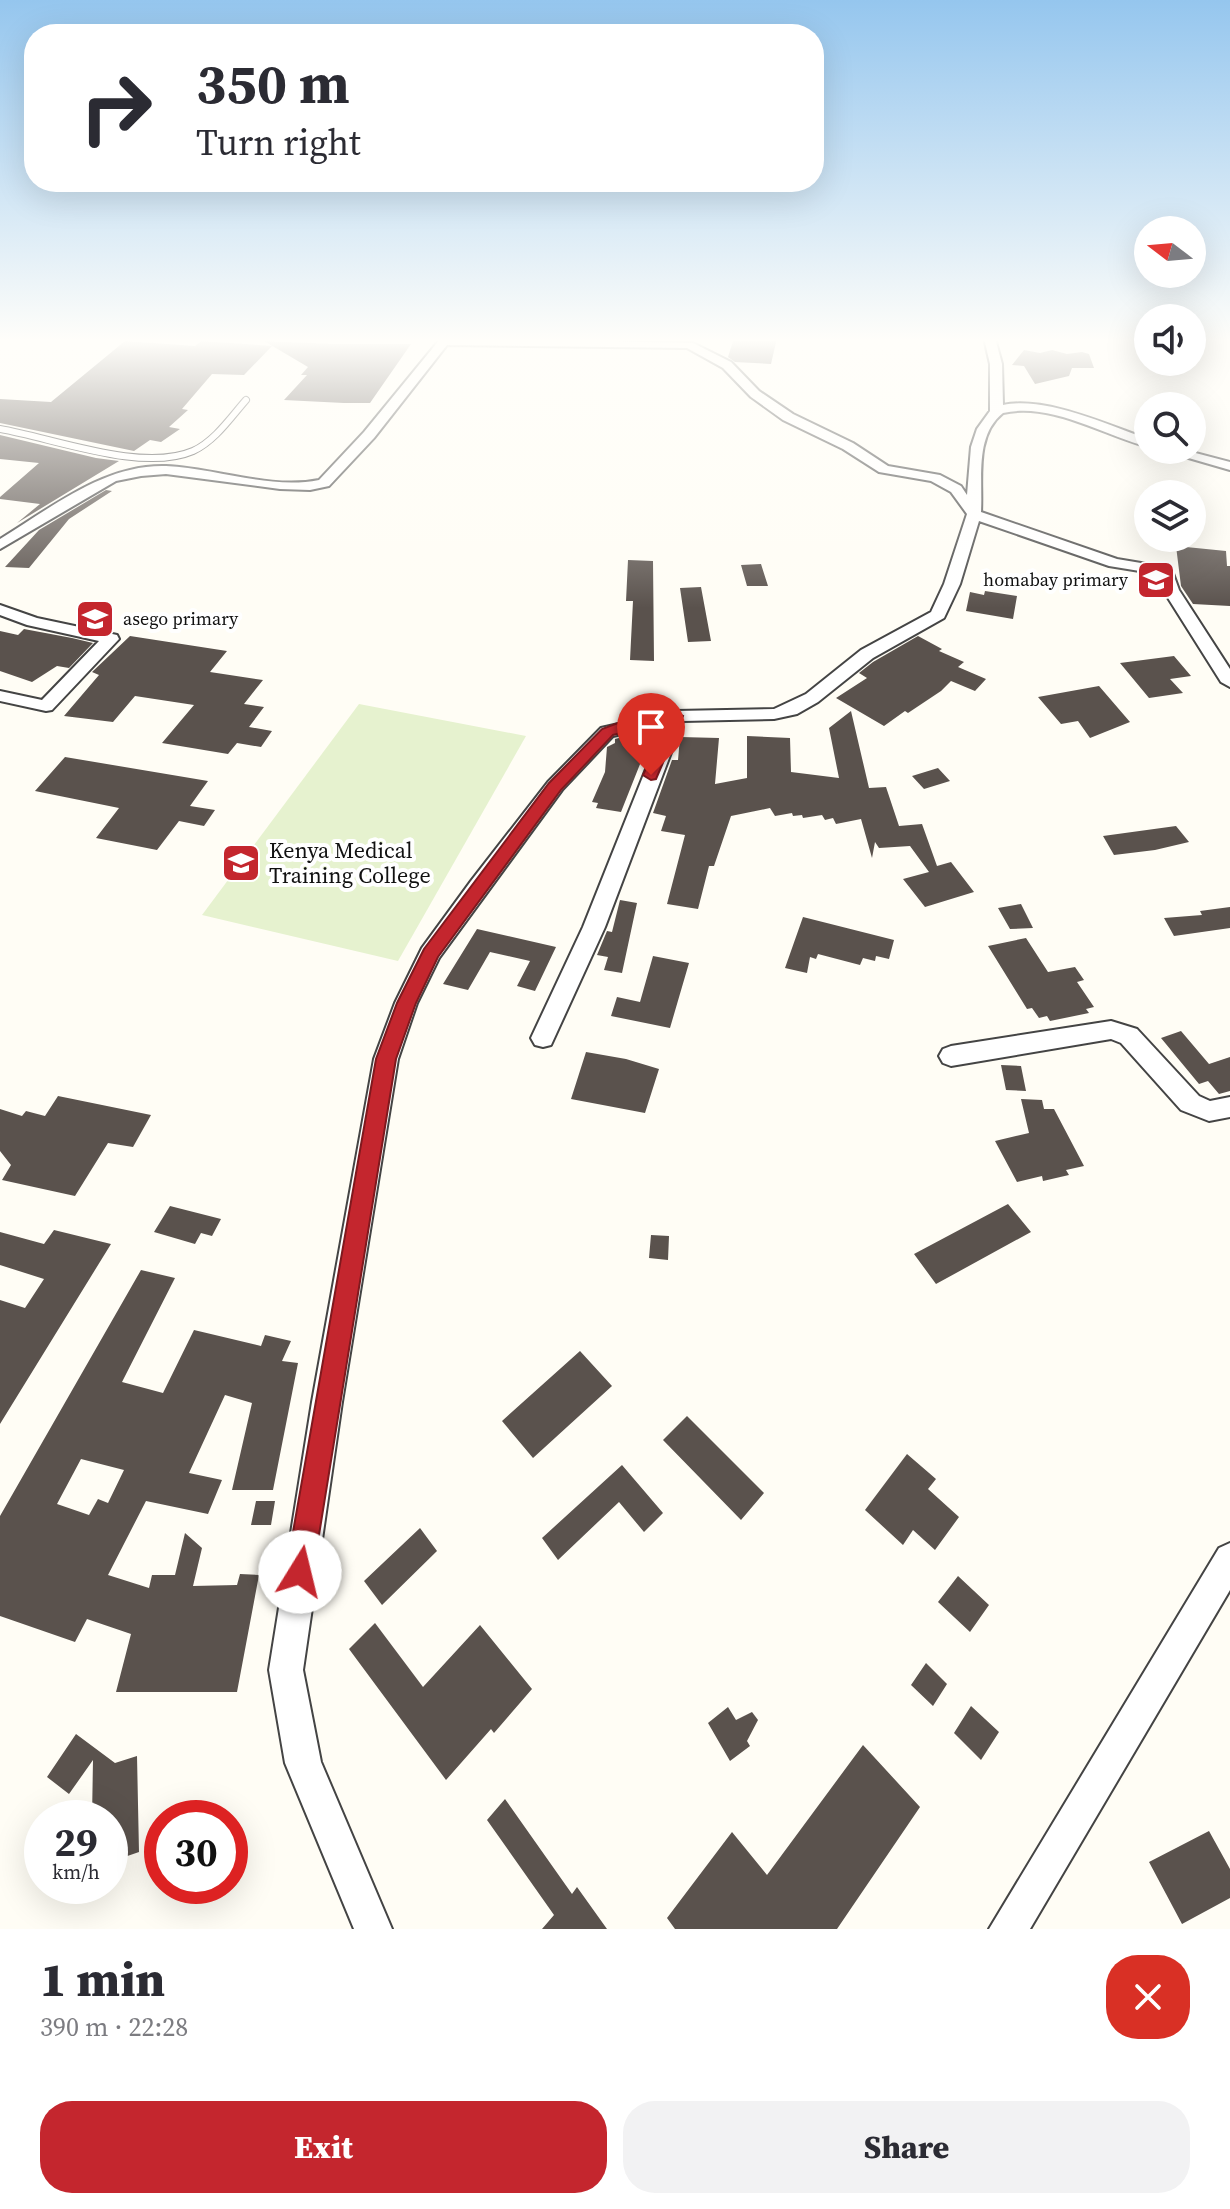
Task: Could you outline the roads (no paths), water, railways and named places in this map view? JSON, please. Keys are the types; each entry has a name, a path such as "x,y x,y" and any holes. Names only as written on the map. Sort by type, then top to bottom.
{"street":[{"path":"0,545 112,478 141,472 166,470 280,485 324,483 375,428"},
{"path":"811,428 848,446 884,469 935,478 956,489 974,514 1114,563 1166,571 1166,581 1171,590 1230,682"},
{"path":"373,1929 303,1763 286,1670 386,1059 406,1003 430,954 555,786 607,732 676,716 774,714 791,710 812,698 867,654 925,625 938,615 952,584 974,514 976,450 985,428"},
{"path":"1099,428 1134,439"},
{"path":"1206,460 1230,466"},
{"path":"0,610 33,622 111,639 46,706 0,696"},
{"path":"543,1038 594,927 676,716"},
{"path":"951,1056 1111,1030 1129,1036 1190,1103 1209,1111 1230,1107"},
{"path":"1008,1929 1230,1559"}],"lane":[{"path":"0,429 160,459 202,446 219,428"}],"place":[{"name":"homabay primary","path":"1156,580"},
{"name":"asego primary","path":"95,619"},
{"name":"Kenya Medical Training College","path":"241,863"}]}
